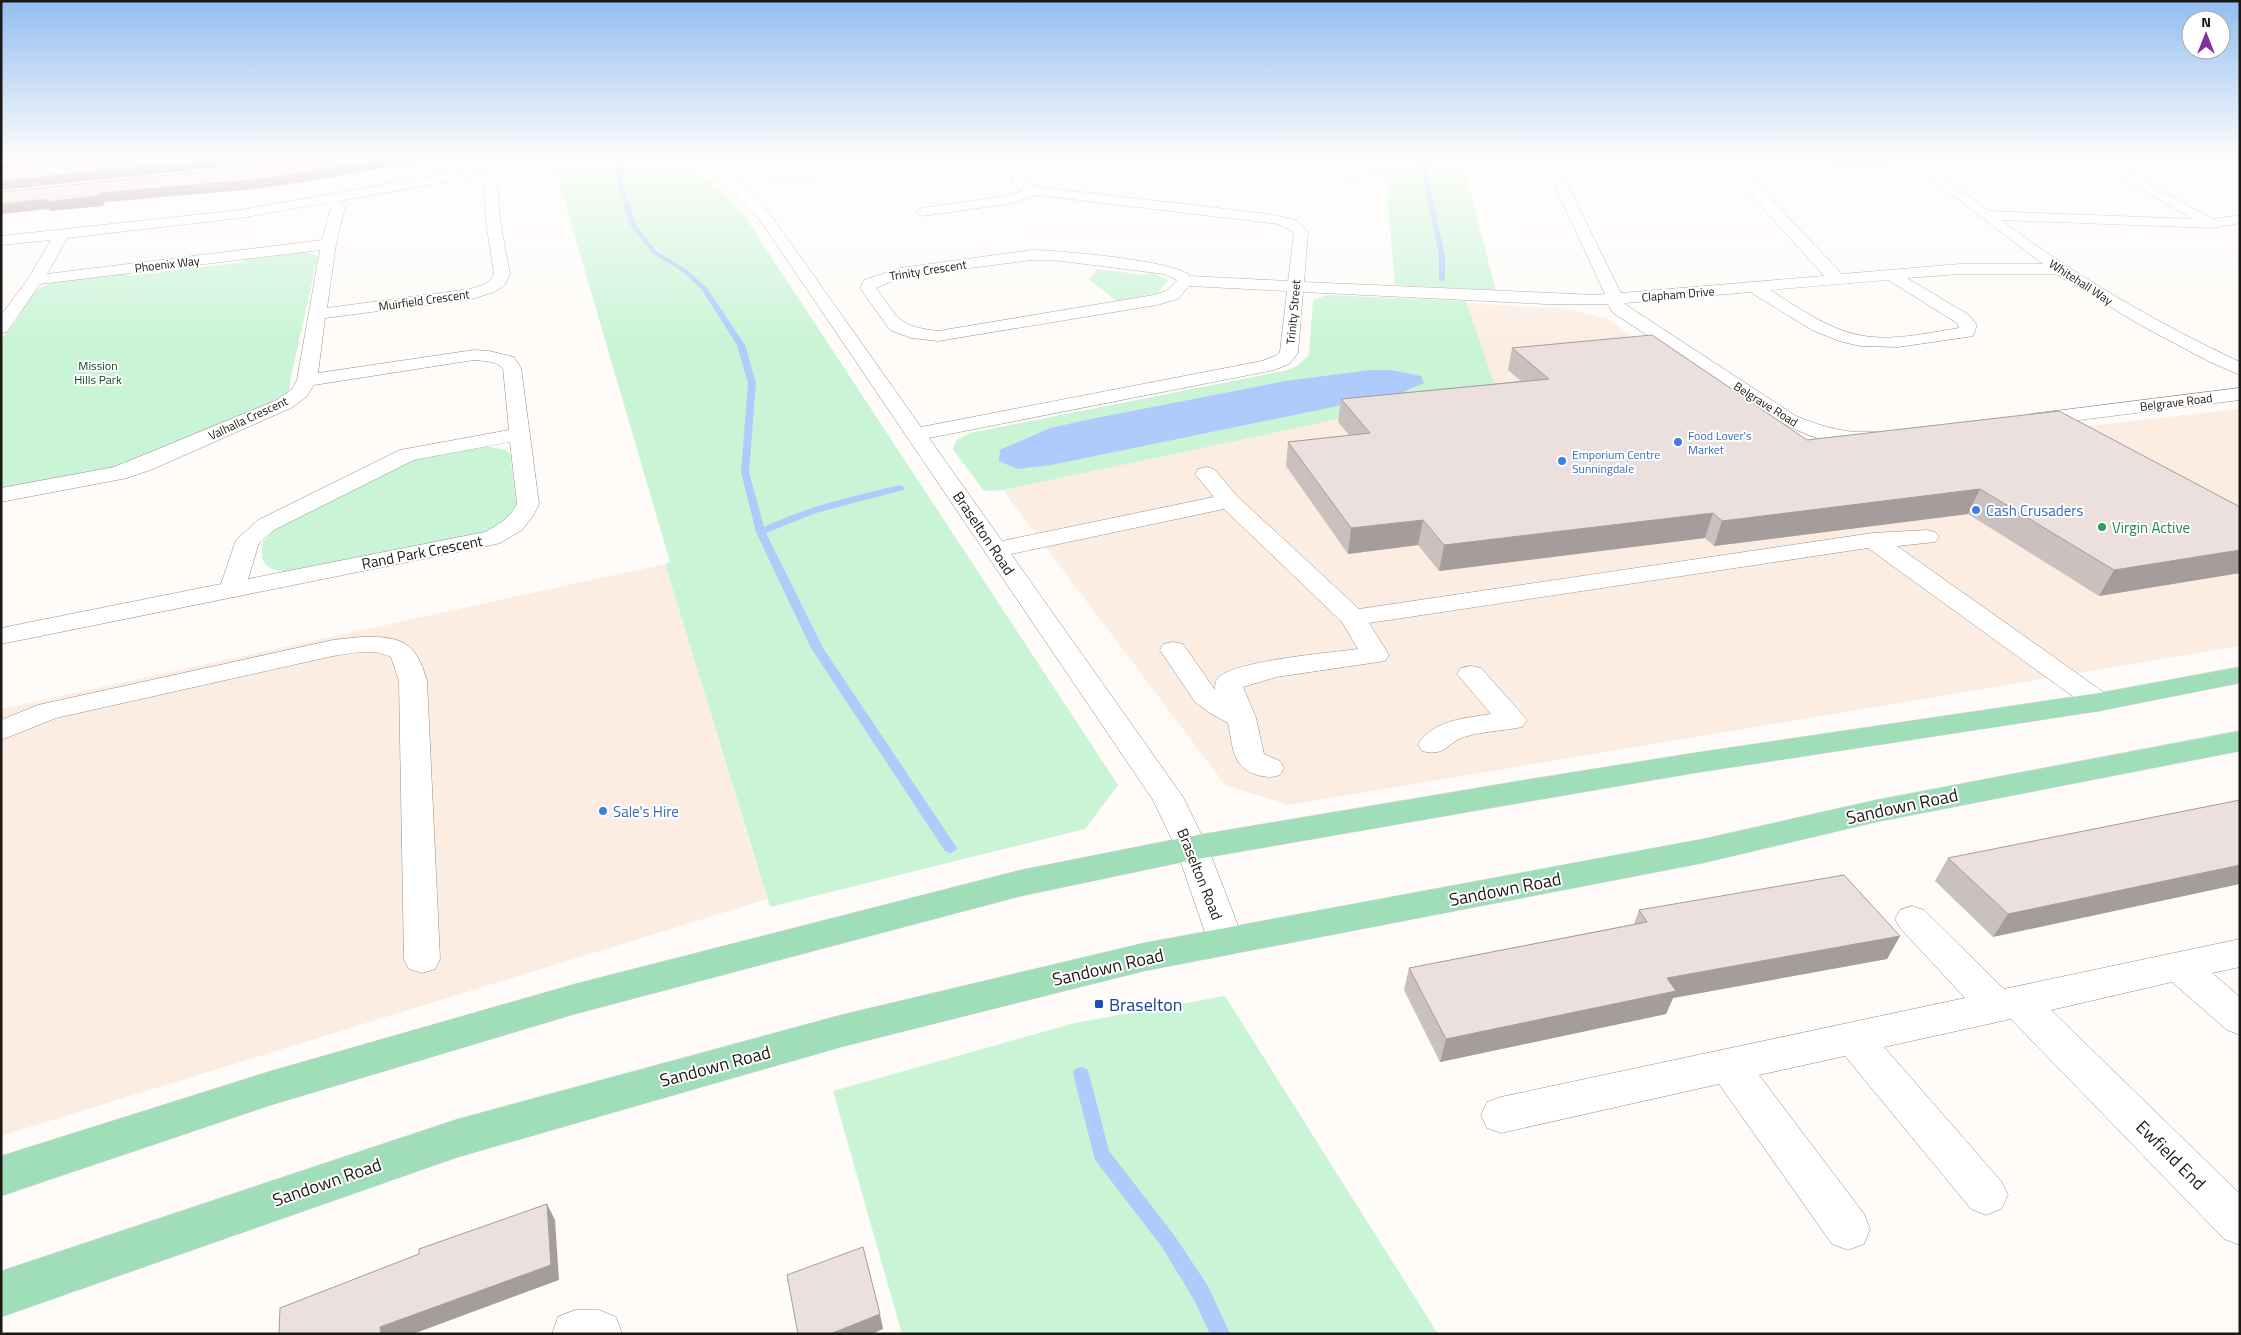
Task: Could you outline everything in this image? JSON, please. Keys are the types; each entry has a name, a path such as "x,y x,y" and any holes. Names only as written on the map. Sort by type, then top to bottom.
{"main road":[{"path":"1,1176 271,1088 575,998 934,904 1021,884 1192,848 1694,763 1857,740 2099,702 2240,675"},
{"name":"Sandown Road","path":"1,1294 458,1138 841,1031 1144,957 1694,853 1895,807 2240,740"}],"street":[{"name":"Muirfield Crescent","path":"1,241 184,220"},
{"path":"307,380 328,244 334,220"},
{"name":"Muirfield Crescent","path":"318,314 472,294 488,289 499,282 502,274 493,220"},
{"name":"Braselton Road","path":"767,220 1168,797 1192,848 1226,941"},
{"name":"Trinity Street","path":"915,434 1276,364 1290,353 1301,232 1292,224 1278,220"},
{"name":"Belgrave Road","path":"1578,220 1616,300 1618,308 1789,420 1805,428 1850,438 1894,436"},
{"path":"1782,220 1828,271 1838,279"},
{"name":"Whitehall Way","path":"1993,220 2059,269 2139,319 2240,369"},
{"path":"2119,220 2212,224 2233,220"},
{"path":"2205,220 2233,235"},
{"path":"1,328 35,280 62,234"},
{"name":"Phoenix Way","path":"35,280 328,244"},
{"name":"Trinity Crescent","path":"1185,281 1181,275 1166,270 1041,254 900,273 878,279 870,283 868,288 896,326 911,333 938,336 1157,300 1172,295 1185,281 1296,286"},
{"name":"Clapham Drive","path":"1296,286 1546,300 1616,300 1960,269 2059,269"},
{"path":"1753,287 1828,330 1858,341 1877,342 1967,332 1968,325 1962,319 1889,274"},
{"name":"Rand Park Crescent","path":"1,636 492,538 514,526 524,515 528,504 512,368 507,361 474,355 307,380"},
{"name":"Valhalla Crescent","path":"4,499 92,480 145,464 284,404 299,393 307,380"},
{"name":"Belgrave Road","path":"2009,423 2240,394"},
{"path":"2058,417 2091,434"},
{"path":"232,590 248,540 266,525 408,455 520,434"},
{"path":"1206,474 1230,501 1353,618 1376,655 1236,678 1229,683 1229,688 1242,718 1250,757 1256,764 1269,768"},
{"path":"996,550 1230,501"},
{"path":"1353,618 1873,540 1927,537"},
{"path":"1873,540 2099,702"},
{"path":"1,731 48,711 333,648 361,644 394,649 406,656 413,681 422,959"},
{"path":"1173,650 1205,696 1220,707 1242,718"},
{"path":"1433,744 1455,729 1512,720 1471,674"},
{"name":"Ewfield End","path":"1912,919 2007,1004 2102,1085 2240,1224"},
{"path":"1501,1115 2240,953"},
{"path":"2178,966 2240,1019"},
{"path":"1852,1038 1986,1195"},
{"path":"1728,1065 1848,1229"},
{"path":"575,1334 599,1334"}],"shaded area":[{"path":"1466,303 1570,309 1607,319 1758,423 1784,434 1848,453 2240,409 2240,646 1289,805 1225,785 1003,490 1494,386"},
{"path":"665,564 767,899 1,1136 1,709"}],"green space":[{"path":"570,220 747,220 1118,785 1085,829 770,907 665,564 670,562"},
{"path":"1389,220 1477,220 1496,291 1395,285"},
{"name":"Mission Hills Park","path":"305,252 318,256 290,381 290,390 285,397 116,468 1,488 1,338 12,328 36,291 43,286 66,279 128,272 127,276 245,262 247,257"},
{"path":"1098,269 1144,275 1153,273 1168,280 1158,293 1116,301 1089,279"},
{"path":"1327,295 1466,301 1495,386 1003,490 984,491 953,449 956,441 970,433 1288,370 1297,366 1309,355 1313,300"},
{"path":"486,446 505,450 510,454 517,510 501,527 475,536 286,572 273,569 265,564 262,555 263,542 275,529 417,458"},
{"path":"1225,996 1438,1334 902,1334 833,1091 1075,1023"}],"water":[{"path":"1370,370 1391,370 1421,376 1424,383 1401,393 1051,465 1017,469 999,461 1000,450 1050,428 1286,381"}],"building":[{"path":"1652,335 1807,440 2059,411 2240,507 2240,550 2114,570 1980,489 1722,521 1713,513 1444,545 1423,520 1351,528 1288,442 1370,433 1341,399 1549,379 1512,348"},
{"path":"2240,800 2240,865 2008,914 1948,858"},
{"path":"1844,875 1900,936 1667,978 1676,991 1446,1039 1409,968 1647,922 1639,910"},
{"path":"547,1204 551,1265 380,1327 381,1334 279,1334 280,1308 419,1254 419,1249"},
{"path":"863,1247 880,1314 830,1334 798,1334 787,1275"}],"waterway":[{"path":"632,220 633,225 654,252 685,271 705,289 741,345 752,383 745,472 761,532"},
{"path":"1434,220 1442,256 1442,279"},
{"path":"761,532 812,511 900,488"},
{"path":"761,532 817,648 950,848"},
{"path":"1081,1074 1101,1154 1168,1241 1201,1293 1220,1334"}],"place":[{"name":"Food Lover's Market","path":"1678,442"},
{"name":"Emporium Centre Sunningdale","path":"1562,461"},
{"name":"Cash Crusaders","path":"1976,510"},
{"name":"Virgin Active","path":"2102,527"},
{"name":"Sale's Hire","path":"603,811"},
{"name":"Braselton","path":"1099,1004"}]}
